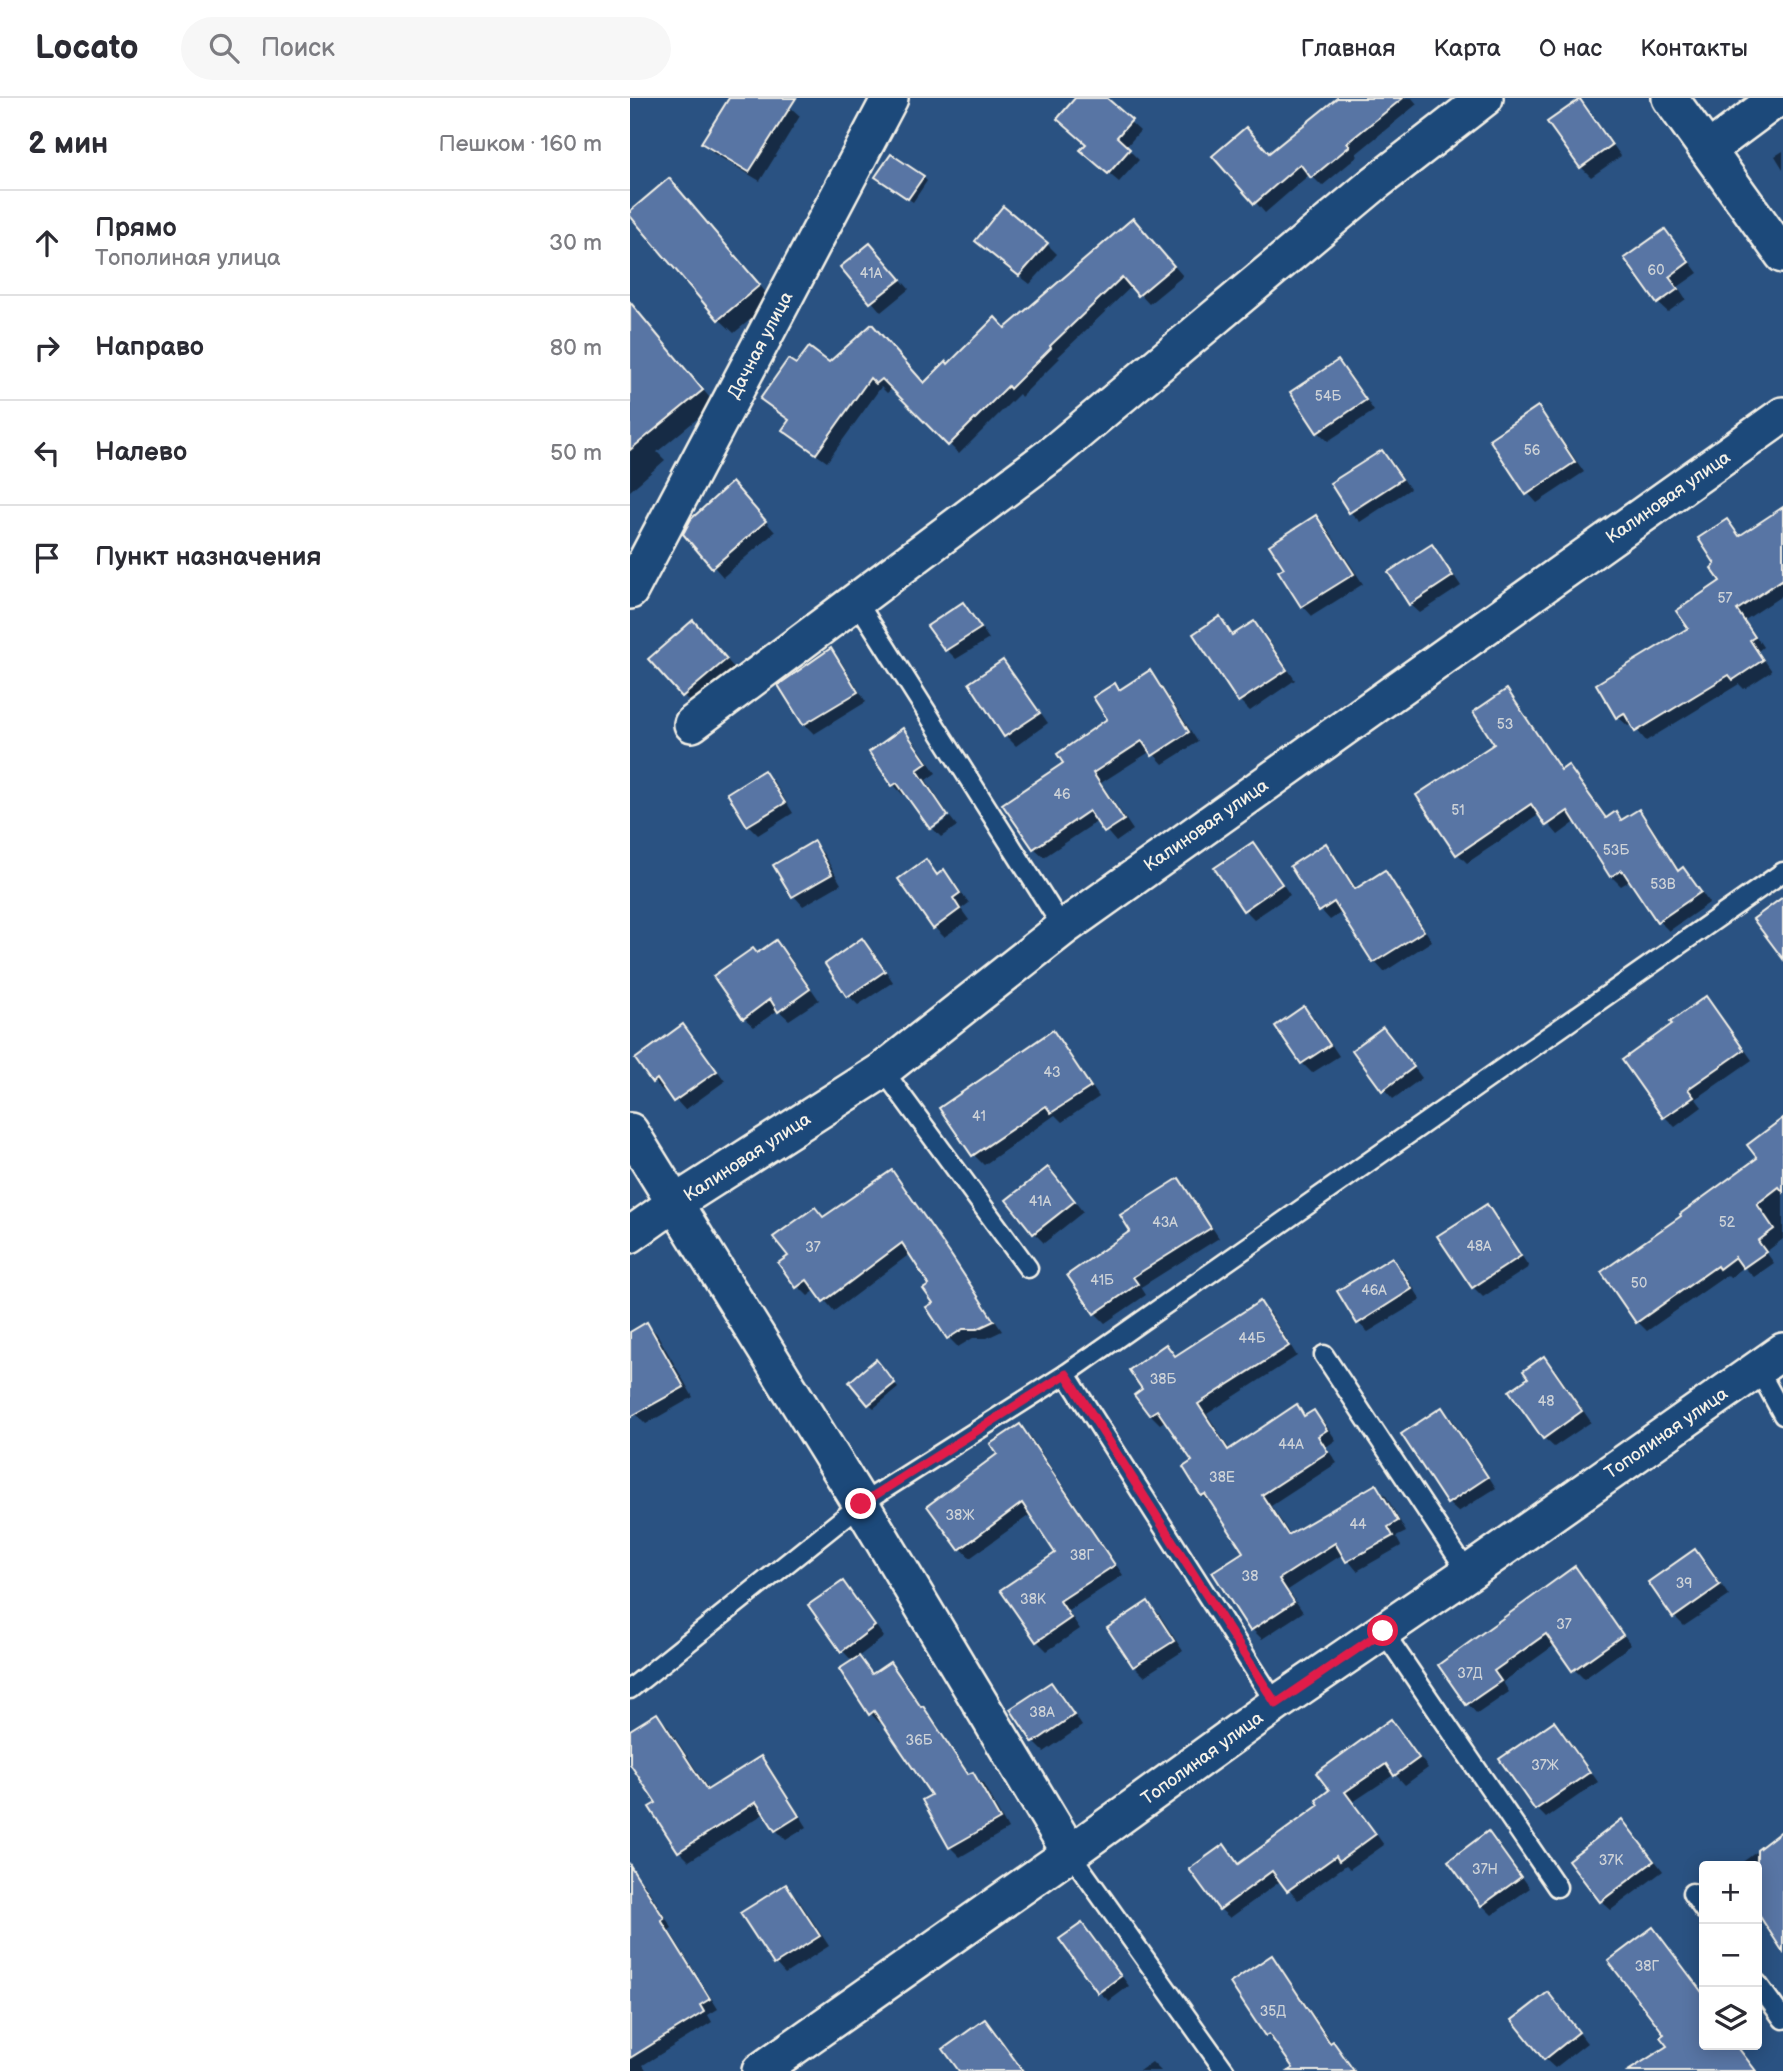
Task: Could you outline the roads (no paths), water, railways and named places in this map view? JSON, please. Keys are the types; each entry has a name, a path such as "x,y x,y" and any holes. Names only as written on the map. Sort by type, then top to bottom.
{"street":[{"name":"Дачная улица","path":"630,591 890,98"},
{"path":"692,724 1052,454 1374,184 1485,98"},
{"path":"1670,98 1783,255"},
{"path":"1708,150 1778,98"},
{"name":"Калиновая улица","path":"630,1235 675,1203 883,1070 1063,928 1783,415"},
{"path":"630,1131 861,1504 1070,1853"},
{"name":"Тополиная улица","path":"763,2070 1276,1704 1771,1360"}],"lane":[{"path":"856,600 1063,928"},
{"path":"630,1689 861,1504 1066,1374 1783,872"},
{"path":"883,1070 1028,1268"},
{"path":"1324,1355 1468,1573"},
{"path":"1771,1360 1783,1415"},
{"path":"1066,1374 1276,1704"},
{"path":"1383,1631 1558,1887"},
{"path":"1070,1853 1225,2071"},
{"path":"1692,1893 1699,1903"},
{"path":"1760,1987 1783,2019"}]}
